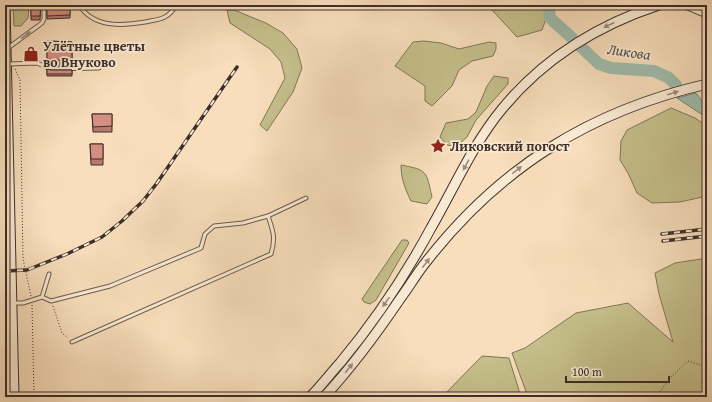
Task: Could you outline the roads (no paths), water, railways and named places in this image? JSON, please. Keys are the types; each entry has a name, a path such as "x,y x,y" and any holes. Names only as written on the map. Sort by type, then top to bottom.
{"main road":[{"path":"6,5 6,49 10,64 8,288 12,303 14,397"},
{"path":"310,397 357,343 397,286 476,148 502,109 533,77 580,41 625,18 658,5"},
{"path":"688,5 707,13"},
{"path":"324,397 368,344 426,262 456,226 485,197 514,172 550,147 586,127 639,104 707,84"}],"lane":[{"path":"6,49 42,23 44,19 44,5"},
{"path":"79,5 89,16 99,21 110,24 126,25 163,19 172,12 176,5"},
{"path":"10,64 37,62 51,69 99,68"},
{"path":"12,303 23,303 42,297 51,301 110,286 200,248 205,234 214,226 243,223 268,216 306,198"},
{"path":"72,342 271,254 274,245 274,234 268,216"},
{"path":"42,297 49,274"}],"waterway":[{"name":"Ликова","path":"548,5 550,18 572,38"},
{"name":"Ликова","path":"581,47 599,64 611,68 654,71 669,78 676,85"}],"railway":[{"path":"5,271 27,270 67,254 102,237 122,221 143,201 157,183 237,67"},
{"path":"662,234 707,229"},
{"path":"663,241 707,236"}],"place":[{"name":"Улётные цветы во Внуково","path":"31,54"},
{"name":"Ликовский погост","path":"438,146"}]}
